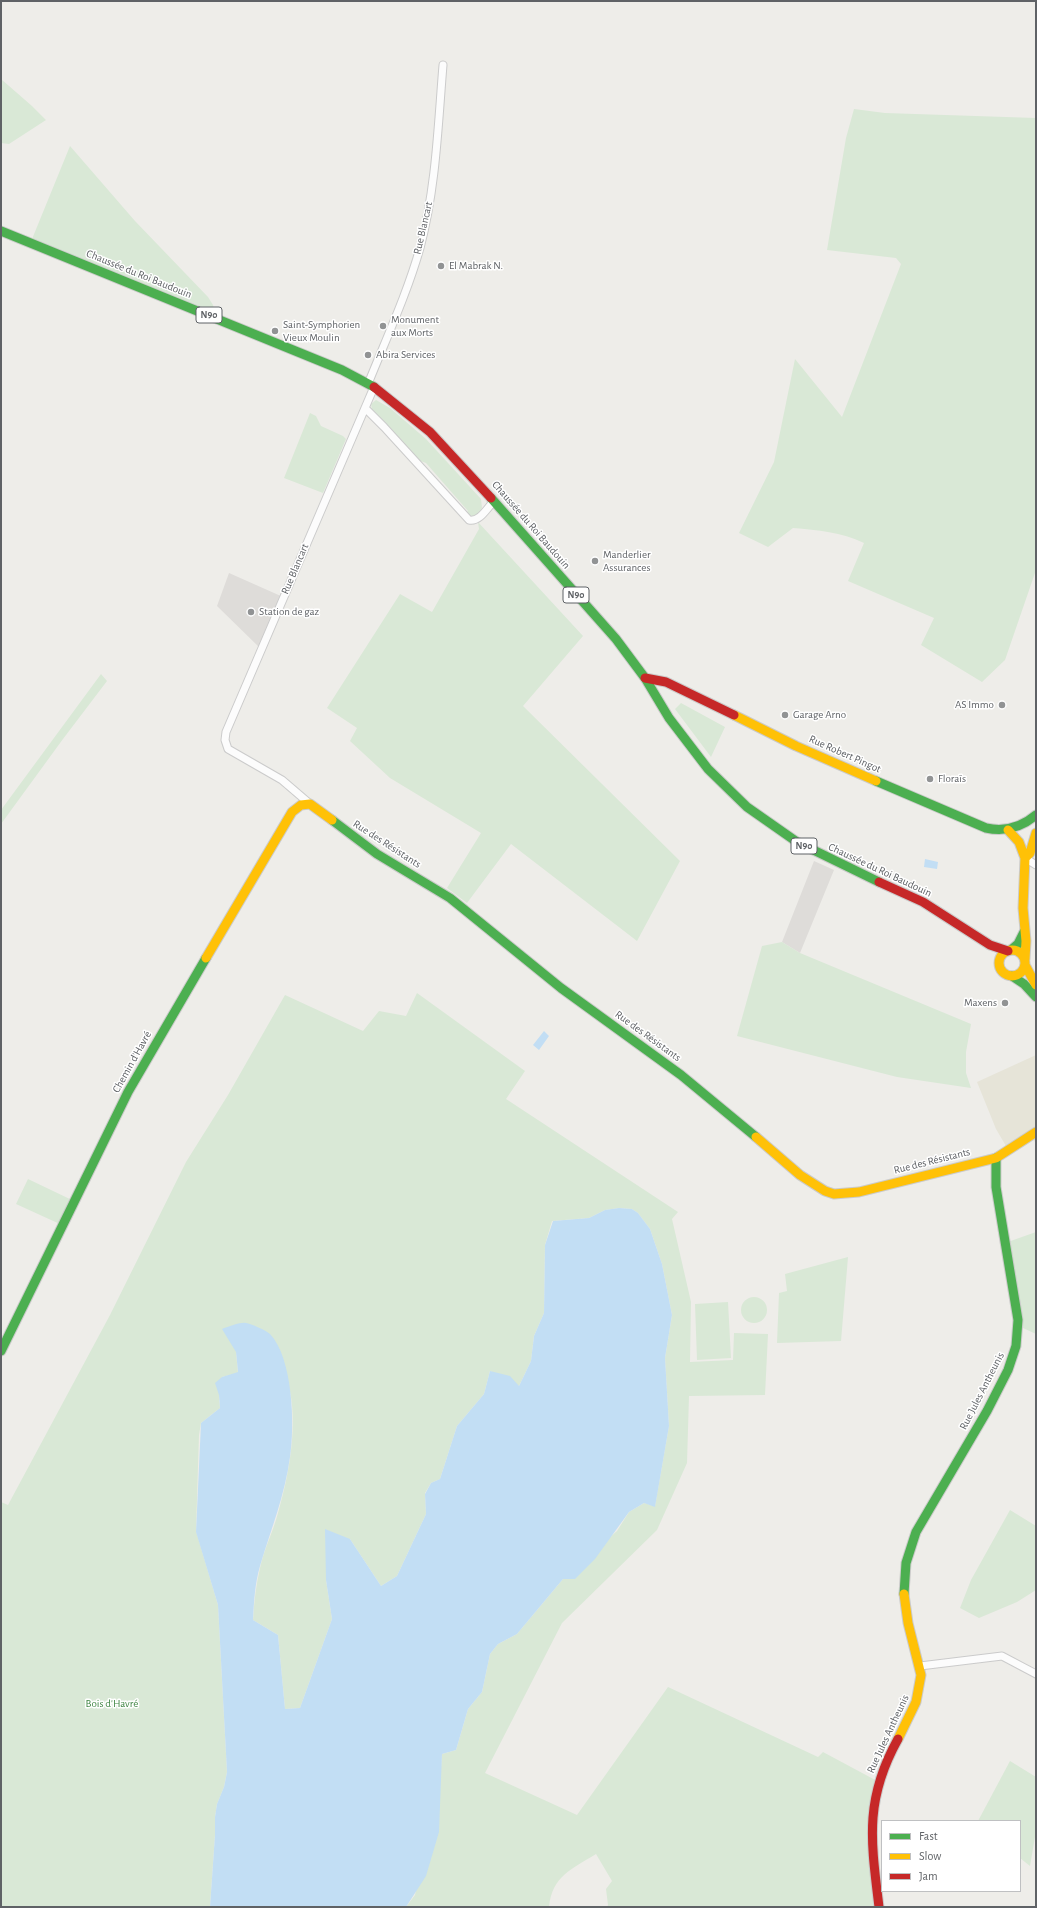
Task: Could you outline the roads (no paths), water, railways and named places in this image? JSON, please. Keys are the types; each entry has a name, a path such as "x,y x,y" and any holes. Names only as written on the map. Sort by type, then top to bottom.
{"street":[{"name":"Rue Blancart","path":"310,804 282,780 238,757 228,749 224,740 226,732 365,408 371,385 420,247 434,170 443,65"},
{"name":"Chaussée du Roi Baudouin","path":"1,232 342,370 371,385 430,432 494,501 616,639 645,678 669,718 708,769 747,807 797,842 922,902 990,945 1009,950"},
{"path":"365,408 469,520 474,521 478,518 494,501"},
{"name":"Rue Robert Pingot","path":"645,678 666,682 796,746 976,824 991,829 1008,830 1023,825 1036,815"},
{"name":"Rue des Résistants","path":"310,804 377,854 456,902 560,988 680,1075 734,1118 800,1176 825,1191 834,1194 859,1192 996,1158"},
{"name":"Chemin d'Havré","path":"1,1351 100,1148 154,1045 290,815 300,805 310,804"},
{"path":"1008,830 1019,842 1025,858 1025,962 1021,973 1012,976"},
{"path":"1025,858 1030,853 1036,833"},
{"path":"1025,858 1036,865"},
{"name":"Chaussée du Roi Baudouin","path":"970,932 995,958 1000,968"},
{"path":"1024,932 1018,944 1000,958 1000,968 1005,974 1012,976 1024,984 1036,997"},
{"path":"1009,950 1019,952 1036,985"},
{"path":"996,1158 1036,1132"},
{"name":"Rue Jules Antheunis","path":"879,1907 872,1829 873,1809 883,1770 916,1705 920,1686 920,1666 904,1605 903,1586 908,1553 921,1522 992,1403 1012,1362 1018,1341 1018,1320 996,1187 996,1158"},
{"path":"920,1666 1002,1656 1036,1674"}],"water":[{"path":"925,859 938,862 937,869 924,867"},
{"path":"544,1031 549,1036 539,1050 533,1045"},
{"path":"619,1208 632,1209 638,1213 650,1229 662,1264 672,1315 665,1358 669,1426 655,1507 644,1503 629,1512 595,1559 575,1579 563,1579 517,1634 498,1644 490,1654 482,1692 468,1709 456,1750 442,1754 439,1832 426,1876 406,1907 210,1907 215,1817 217,1804 224,1787 227,1772 218,1605 196,1532 201,1423 220,1408 219,1395 215,1383 222,1377 238,1372 236,1352 222,1329 237,1324 246,1323 268,1332 278,1345 284,1359 288,1375 292,1411 292,1444 288,1471 281,1498 258,1572 253,1620 278,1635 285,1709 300,1708 332,1619 326,1580 325,1529 350,1539 381,1586 397,1576 426,1514 425,1494 431,1483 440,1479 457,1426 484,1394 490,1371 510,1376 519,1386 531,1361 534,1336 544,1313 545,1245 553,1221 589,1218 605,1210"}],"place":[{"name":"El Mabrak N.","path":"441,266"},
{"name":"Monument aux Morts","path":"383,326"},
{"name":"Saint-Symphorien Vieux Moulin","path":"275,331"},
{"name":"Abira Services","path":"368,355"},
{"name":"Manderlier Assurances","path":"595,561"},
{"name":"Station de gaz","path":"251,612"},
{"name":"AS Immo","path":"1002,705"},
{"name":"Garage Arno","path":"785,715"},
{"name":"Floraïs","path":"930,779"},
{"name":"Maxens","path":"1005,1003"}],"park label":[{"name":"Bois d'Havré","path":"112,1704"}]}
